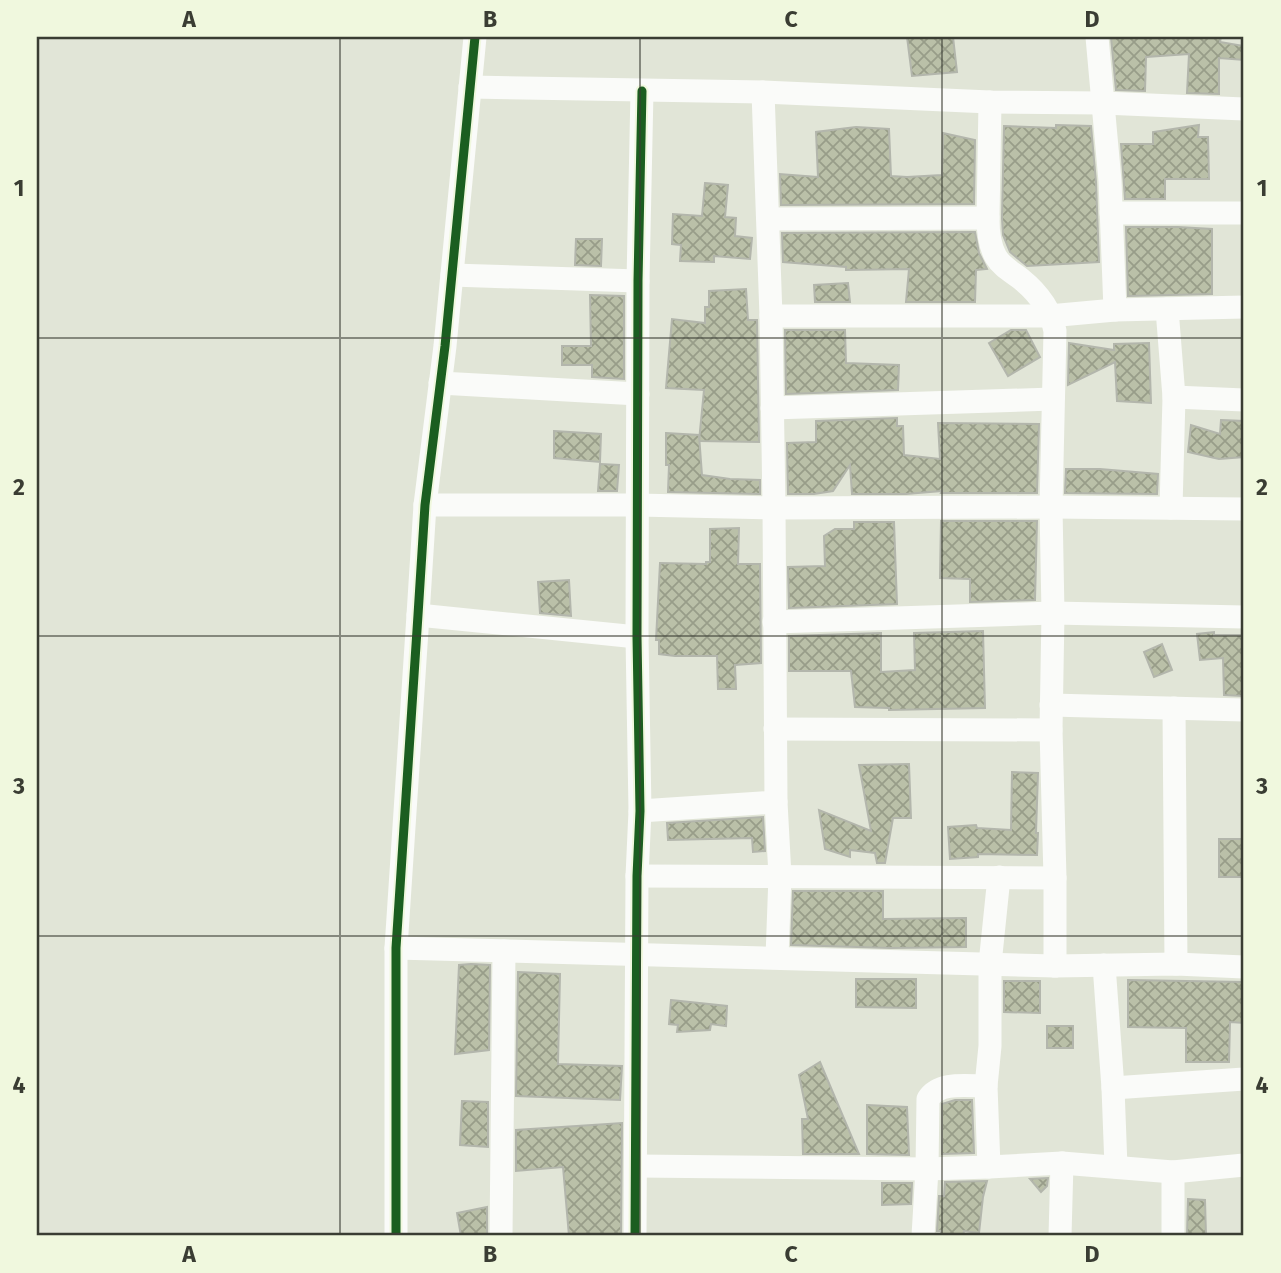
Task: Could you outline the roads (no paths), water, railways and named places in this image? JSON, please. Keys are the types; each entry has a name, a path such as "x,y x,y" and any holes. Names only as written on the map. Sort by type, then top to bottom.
{"street":[{"path":"396,1236 396,948 425,505 452,275 475,37"},
{"path":"1097,37 1109,169 1115,310"},
{"path":"470,87 763,92 1244,109"},
{"path":"635,1236 637,876 640,811 637,638 638,281 642,90"},
{"path":"763,92 771,316 776,802 780,876 777,957"},
{"path":"990,102 988,233 995,256 1005,268 1034,291 1042,301 1055,331 1051,507 1055,966"},
{"path":"1111,213 1244,212"},
{"path":"768,219 988,218"},
{"path":"452,275 638,281"},
{"path":"771,316 1049,316 1115,310 1244,307"},
{"path":"1167,309 1174,397 1171,508"},
{"path":"440,383 638,394"},
{"path":"1174,397 1244,400"},
{"path":"772,408 1053,399"},
{"path":"425,505 1244,509"},
{"path":"775,622 1053,613 1244,617"},
{"path":"418,615 637,638"},
{"path":"1051,705 1244,710"},
{"path":"1174,708 1176,964"},
{"path":"775,729 1051,730"},
{"path":"640,811 776,802"},
{"path":"637,876 1055,878"},
{"path":"989,1167 986,1086 990,1046 990,964 999,877"},
{"path":"396,948 1055,966 1176,964 1244,967"},
{"path":"501,1236 505,951"},
{"path":"1104,965 1116,1167"},
{"path":"1113,1088 1244,1079"},
{"path":"923,1236 927,1107 930,1094 948,1086 986,1086"},
{"path":"636,1166 927,1169 1062,1163 1173,1172 1244,1165"},
{"path":"1060,1236 1062,1163"},
{"path":"1173,1172 1173,1236"}]}
